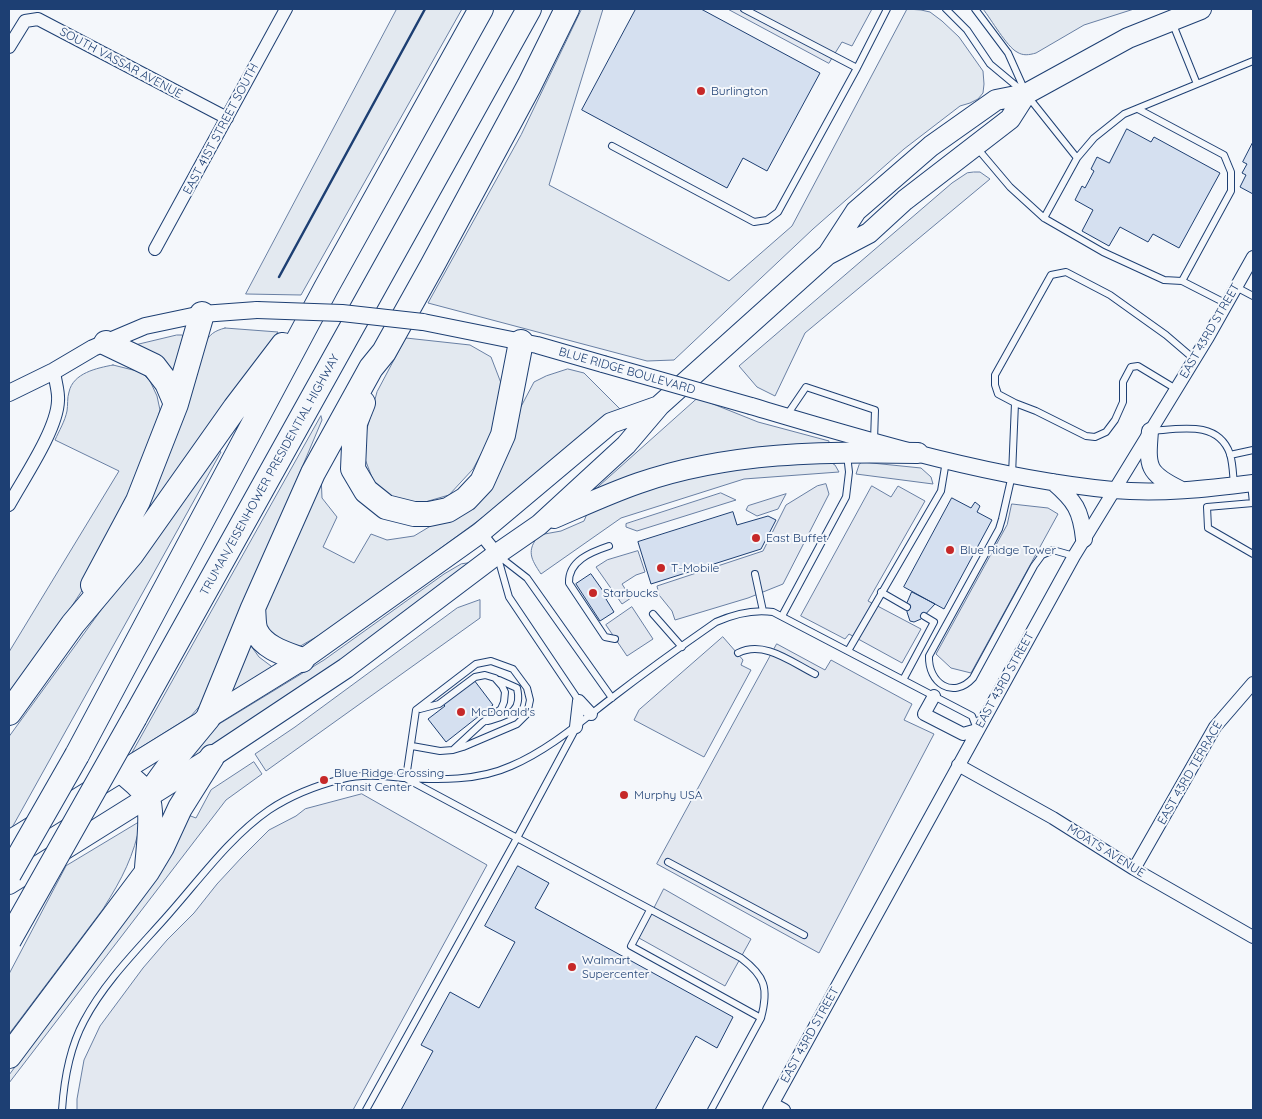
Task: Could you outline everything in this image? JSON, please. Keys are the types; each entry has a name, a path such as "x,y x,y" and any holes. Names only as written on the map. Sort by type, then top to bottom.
{"highway":[{"path":"9,874 77,755 326,288 482,9"},
{"name":"TRUMAN/EISENHOWER PRESIDENTIAL HIGHWAY","path":"9,940 530,9"},
{"path":"521,342 503,435 482,482 466,499 448,510 429,514 414,514 386,507 366,491 353,470 355,423 384,352 520,104 567,9"},
{"path":"9,713 73,624 130,556 235,408 326,288"},
{"path":"73,624 138,501 176,404 202,314"},
{"path":"106,343 154,366 167,383 176,404"},
{"path":"147,798 175,758 208,718 253,608 313,473 371,368 384,352"},
{"path":"253,608 256,631 264,642 282,653 302,660"},
{"path":"9,1056 147,872 162,847 180,808 212,757"},
{"path":"122,771 137,784 147,798 150,813 147,872"}],"main road":[{"path":"827,255 856,211 931,146 996,100 1026,94 1128,38 1201,9"},
{"path":"9,884 212,757 346,668 497,554 539,525 626,445 660,405 827,255 869,233 906,200 1010,118 1026,94"},
{"path":"9,841 302,660 480,533 612,423 660,405"},
{"path":"539,525 640,482 692,469 764,456 847,452 918,453"}],"street":[{"name":"EAST 41ST STREET SOUTH","path":"155,250 286,9"},
{"name":"SOUTH VASSAR AVENUE","path":"9,47 17,31 25,21 38,19 227,118"},
{"name":"EAST 43RD STREET","path":"771,1107 1074,556 1194,360 1253,257"},
{"name":"BLUE RIDGE BOULEVARD","path":"9,393 54,371 93,348 145,326 202,314 257,310 342,313 423,322 521,342 874,442 1012,475 1114,490 1182,490 1252,483"},
{"path":"9,505 56,417 58,400 54,371"},
{"path":"1150,431 1148,459 1152,469 1164,481 1182,490"},
{"path":"1053,482 1075,504 1080,515 1084,539"},
{"path":"480,533 497,554"},
{"name":"EAST 43RD TERRACE","path":"1134,869 1215,727 1253,683"},
{"path":"934,696 924,714 963,734 977,730"},
{"path":"579,700 591,714"},
{"path":"576,727 579,700"},
{"name":"MOATS AVENUE","path":"958,765 1053,818 1134,869 1253,938"},
{"path":"771,1107 784,1110"}],"lane":[{"path":"744,9 857,68"},
{"path":"612,146 754,222 768,220 778,212 887,9"},
{"path":"946,9 967,30 990,64 1026,94 1076,158"},
{"path":"974,9 993,31 1008,53 1026,94"},
{"path":"1171,21 1197,84"},
{"path":"1044,218 1076,158 1094,138 1124,114 1253,61"},
{"path":"1138,109 1224,155 1231,172 1231,191 1182,281"},
{"path":"975,145 1010,187 1044,218 1103,252 1164,280 1182,281 1227,304"},
{"path":"1176,389 1138,366 1131,367 1123,382 1123,402 1115,420 1106,432 1095,437 1086,436 1036,411 1015,403 998,394 995,385 996,375 1051,274 1057,272 1066,272 1110,295 1166,335 1194,360"},
{"path":"1236,287 1253,296"},
{"path":"786,416 806,388 875,410 874,442"},
{"path":"1015,403 1012,475 999,529 929,656 928,666 931,674 938,682 947,687 957,689 966,686 973,678 1029,574 1042,555 1053,550 1074,556"},
{"path":"1150,431 1200,429 1216,434 1223,440 1230,455 1234,485"},
{"path":"1230,455 1253,450"},
{"path":"782,616 844,502 848,487 847,452"},
{"path":"848,651 941,491 946,460"},
{"path":"1252,483 1253,502 1207,507 1208,528 1253,554"},
{"path":"609,546 588,555 574,565 570,570 569,583 605,637 615,639"},
{"path":"497,554 527,578 612,698"},
{"path":"497,554 510,597 579,700"},
{"path":"756,574 763,611"},
{"path":"881,592 907,607"},
{"path":"62,1110 63,1092 71,1053 83,1022 94,1003 116,974 240,835 270,810 292,798 342,779 362,776 454,779 496,773 535,754 576,727 612,698 716,622 734,615 763,611 773,612 782,616 972,716 977,730"},
{"path":"653,614 682,647"},
{"path":"903,680 934,622 924,616"},
{"path":"738,653 754,648 764,649 815,674"},
{"path":"406,778 416,710 476,664 491,661 513,669 527,688 530,700 527,714 517,724 453,750 440,751 412,746"},
{"path":"416,710 440,704 475,677 485,675 517,688 519,702 515,710 509,715 482,723"},
{"path":"453,750 482,723 501,709 505,692 494,678"},
{"path":"366,1110 517,838 576,727"},
{"path":"406,778 741,958 755,969 765,987 761,1018 711,1110"},
{"path":"668,862 804,935"},
{"path":"650,910 631,946 761,1018"}],"shaded area":[{"path":"397,9 462,9 301,295 246,294"},
{"path":"582,9 603,9 549,185 729,281 792,226 907,9 930,12 959,37 983,71 983,93 978,99 960,106 904,149 813,229 674,360 647,361 428,303 521,135"},
{"path":"728,9 872,9 852,46 842,42 829,63"},
{"path":"983,9 1134,9 1084,25 1036,53 1026,55 1017,52 1009,45"},
{"path":"980,172 990,179 805,333 775,396 757,387 739,366 952,183 967,173"},
{"path":"225,328 278,332 154,511 135,526 204,344 213,333"},
{"path":"177,335 185,337 173,383 132,346"},
{"path":"406,338 470,345 491,357 501,383 492,434 473,469 449,495 425,502 410,502 385,494 373,480 365,459 365,436 377,392"},
{"path":"113,365 141,372 150,381 157,396 160,410 154,432 111,537 83,589 51,638 9,695 9,652 119,471 55,440 65,418 69,392 75,380 86,372"},
{"path":"568,369 584,373 620,409 490,512 330,629 297,648 267,634 264,614 267,605 321,474 322,498 337,517 323,547 354,563 371,534 387,540 414,536 444,518 477,490 534,382"},
{"path":"698,398 758,422 829,441 828,448 588,496"},
{"path":"321,416 322,420 203,702 191,716 132,753"},
{"path":"218,450 221,452 9,833 9,737"},
{"path":"830,462 835,465 839,472 744,479 621,518 541,574 531,555 532,546 539,535 561,531 584,521 587,514 661,483 738,466"},
{"path":"862,462 921,468 931,477 933,484 856,474"},
{"path":"826,484 829,494 783,584 748,598 675,620 672,611 659,595 657,586 763,551 786,505 817,486"},
{"path":"872,486 891,497 898,486 925,501 868,601 921,629 902,663 849,634 845,639 801,616"},
{"path":"721,493 736,500 637,531 626,527 626,524"},
{"path":"786,494 778,509 757,516 746,510 748,506"},
{"path":"1012,504 1048,508 1058,514 971,673 951,668 936,654 1007,525"},
{"path":"638,551 645,572 636,575 622,584 631,598 622,604 596,567 607,560"},
{"path":"470,563 471,565 225,744 168,772 206,732 324,660 444,574 461,564"},
{"path":"480,600 480,618 266,771 255,754 295,727 457,608"},
{"path":"632,607 653,639 627,656 606,625"},
{"path":"723,637 743,660 741,665 751,670 704,757 634,720 639,710"},
{"path":"246,639 259,657 275,669 220,702"},
{"path":"777,644 825,670 831,660 912,704 904,720 934,734 819,953 657,864"},
{"path":"254,762 262,774 226,800 9,1083 9,1075 72,990 188,815 196,818 211,790"},
{"path":"362,794 487,865 353,1110 77,1110 77,1099 84,1060 100,1026 143,968 194,913 217,884 269,830 296,816 305,809"},
{"path":"141,821 126,867 103,909 9,1034 9,974 66,866"},
{"path":"664,889 751,939 725,986 639,938"}],"building":[{"name":"Burlington","path":"636,9 701,9 820,73 767,171 743,158 727,188 582,110"},
{"path":"1127,129 1151,142 1154,137 1220,173 1179,248 1153,234 1148,242 1120,227 1109,246 1082,231 1093,210 1075,200 1082,186 1085,188 1094,171 1091,169 1097,157 1109,163"},
{"path":"1253,142 1253,194 1240,187 1246,175 1242,173 1247,164 1243,162"},
{"name":"Blue Ridge Tower","path":"952,498 971,508 975,502 980,506 977,512 992,520 944,609 904,587"},
{"path":"733,512 737,525 768,516 776,520 761,549 651,584 638,542"},
{"name":"Starbucks","path":"591,574 608,598 606,599 614,612 600,621 576,584"},
{"path":"912,592 935,604 921,619 914,622 910,621 907,612 907,603"},
{"name":"McDonald's","path":"474,680 493,705 446,742 428,719 445,706 443,704"},
{"name":"Walmart Supercenter","path":"518,866 549,883 535,908 733,1017 717,1048 696,1036 655,1110 401,1110 433,1051 421,1045 450,992 479,1008 515,942 485,926"}],"wall":[{"path":"279,277 425,9"}],"place":[{"name":"Burlington","path":"701,91"},
{"name":"East Buffet","path":"756,538"},
{"name":"Blue Ridge Tower","path":"950,550"},
{"name":"T-Mobile","path":"661,568"},
{"name":"Starbucks","path":"593,593"},
{"name":"McDonald's","path":"461,712"},
{"name":"Blue Ridge Crossing Transit Center","path":"324,780"},
{"name":"Murphy USA","path":"624,795"},
{"name":"Walmart Supercenter","path":"572,967"}]}
